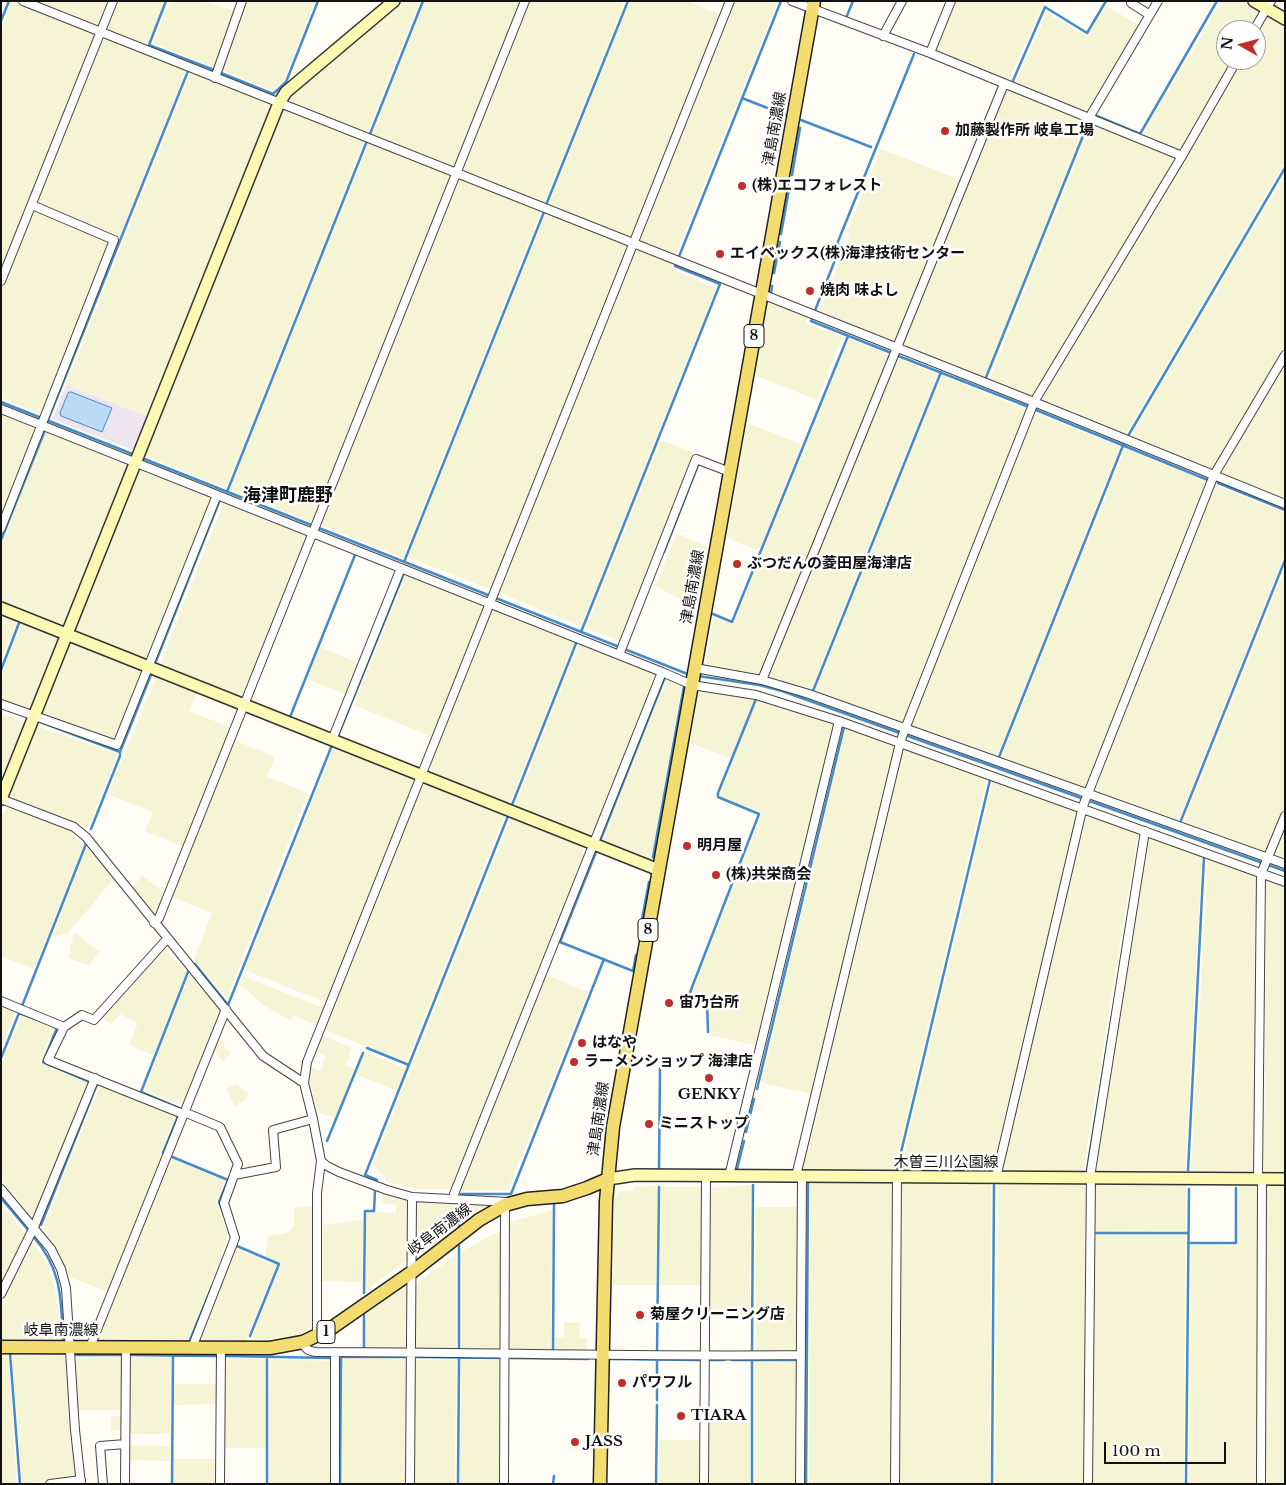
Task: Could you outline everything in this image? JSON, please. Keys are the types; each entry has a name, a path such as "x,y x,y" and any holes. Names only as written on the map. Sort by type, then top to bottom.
{"main road":[{"name":"津島南濃線","path":"608,1179 612,1128 814,5"},
{"name":"岐阜南濃線","path":"1,1347 270,1348 304,1342 330,1329 355,1313 445,1248 479,1220 509,1204 527,1199 562,1196 608,1179"},
{"path":"600,1484 608,1179"}],"street":[{"path":"23,1 1034,402 1285,504"},
{"path":"1,282 114,1"},
{"path":"215,78 242,1"},
{"path":"304,1083 263,1056 86,838 74,827 1,799 279,103 286,92 394,1"},
{"path":"154,923 159,918 525,1"},
{"path":"317,1336 317,1193 322,1161 314,1119 304,1083 307,1062 730,1"},
{"path":"792,1 814,5 883,36 1182,156"},
{"path":"883,36 902,1"},
{"path":"930,54 951,1"},
{"path":"1132,1 1131,3 1150,15"},
{"path":"1089,118 1158,1"},
{"path":"1254,1 1269,5 1285,19"},
{"path":"1260,20 1269,5"},
{"path":"800,1484 799,1176 900,742 1034,402 1182,156 1231,70"},
{"path":"762,680 1004,84"},
{"path":"1,528 114,240 32,205"},
{"path":"996,1178 1083,807 1214,475 1285,355"},
{"path":"1,409 44,421 138,459 220,496 314,529 401,568 492,600 662,672 694,677 762,680 809,694 1285,864"},
{"path":"619,654 696,459 730,472"},
{"path":"1,704 34,718 117,745 152,668 220,496"},
{"path":"332,740 401,568"},
{"path":"1,608 659,870"},
{"path":"454,1199 454,1194 662,672"},
{"path":"694,677 840,721 1083,807 1285,882"},
{"path":"729,1176 840,721"},
{"path":"1261,1484 1262,872 1285,816"},
{"path":"1088,1484 1090,1177 1145,831"},
{"path":"168,939 94,1020 82,1015 64,1026 48,1060 220,1127 238,1164 224,1203 235,1238 192,1348"},
{"path":"1,1001 64,1026"},
{"path":"90,1347 226,1009"},
{"path":"1,1294 34,1227 95,1078"},
{"path":"234,1175 276,1167 273,1130 314,1119"},
{"path":"322,1161 339,1172 412,1197 509,1204 504,1484"},
{"name":"木曽三川公園線","path":"608,1179 630,1175 1285,1179"},
{"path":"704,1484 706,1176"},
{"path":"895,1484 896,1178"},
{"path":"1,1189 51,1249 63,1275 66,1288 75,1430 81,1482 50,1484"},
{"path":"410,1484 412,1197"},
{"path":"304,1342 305,1347 309,1351 335,1352 602,1356 800,1355"},
{"path":"125,1484 126,1348"},
{"path":"220,1484 221,1348"},
{"path":"335,1352 335,1484"},
{"path":"103,1484 100,1446 125,1444"}],"shaded area":[{"path":"66,385 149,417 136,451 52,419"}],"green space":[{"path":"12,1 92,32 96,36 1,272 1,29"},
{"path":"34,1 109,1 100,24 97,26"},
{"path":"118,1 165,1 147,46 109,31 107,27"},
{"path":"170,1 202,1 235,11 215,68 153,43"},
{"path":"246,1 315,1 283,82 272,90 221,70"},
{"path":"403,1 420,1 367,133 290,102 291,97"},
{"path":"425,1 521,1 456,165 452,168 372,135"},
{"path":"528,1 625,1 544,203 464,172 462,167"},
{"path":"630,1 688,1 721,15 632,239 549,205"},
{"path":"732,1 778,1 675,257 638,241"},
{"path":"955,1 1045,1 1007,83 935,52"},
{"path":"1222,1 1244,1 1261,11 1256,20 1216,20 1216,70 1226,70 1180,150 1142,136"},
{"path":"1105,5 1140,26 1090,111 1083,113 1014,86 1047,13 1087,36"},
{"path":"1269,16 1285,25 1285,162 1125,435 1042,403 1041,400 1234,70 1266,70 1266,20 1263,20"},
{"path":"108,38 186,70 120,236 36,204 102,42"},
{"path":"191,71 270,103 272,107 149,417 66,385"},
{"path":"1006,88 1087,120 984,379 905,347 903,343"},
{"path":"283,110 364,141 226,488 143,455"},
{"path":"1092,122 1174,155 1175,160 1036,397 1031,398 989,381"},
{"path":"369,143 448,174 450,178 313,523 230,489"},
{"path":"881,149 961,180 895,343 819,313 850,234 847,232"},
{"path":"1285,175 1285,347 1213,469 1130,438"},
{"path":"461,179 541,211 403,558 320,524 457,181"},
{"path":"36,211 109,241 110,244 42,414 1,398 1,291 32,212"},
{"path":"546,213 626,245 628,248 492,590 408,557"},
{"path":"640,251 673,264 671,269 716,288 581,626 497,592 634,253"},
{"path":"768,301 808,317 806,323 842,337 817,400 754,375"},
{"path":"849,339 889,355 761,675 705,665 714,617 733,625"},
{"path":"895,357 937,374 811,690 773,678 769,673"},
{"path":"1285,364 1285,499 1221,474"},
{"path":"941,375 1029,411 904,724 815,692"},
{"path":"1,412 36,425 38,429 1,522"},
{"path":"1035,413 1120,447 997,757 910,726"},
{"path":"747,423 801,444 759,551 727,538"},
{"path":"46,431 128,464 64,626 1,601 1,545"},
{"path":"661,440 696,454 621,642 586,628"},
{"path":"1125,449 1209,482 1086,789 1001,758"},
{"path":"144,468 214,497 148,660 75,630 139,471"},
{"path":"1214,485 1285,513 1285,553 1178,822 1094,792"},
{"path":"224,502 307,535 243,697 160,664"},
{"path":"677,533 709,548 698,608 655,586"},
{"path":"1285,568 1285,811 1269,852 1265,853 1183,823"},
{"path":"407,573 481,602 484,608 433,737 354,705"},
{"path":"498,609 575,640 509,804 439,776 433,772 430,766 491,613"},
{"path":"1,613 18,620 1,662"},
{"path":"23,622 57,636 59,639 30,711 1,701 1,676"},
{"path":"71,641 145,671 116,743 41,716"},
{"path":"580,642 657,673 592,837 515,806"},
{"path":"320,647 360,664 347,695 307,679"},
{"path":"157,675 197,691 189,711 232,728 184,847 145,831 153,812 108,794"},
{"path":"667,677 682,684 651,860 603,841"},
{"path":"699,689 757,697 835,724 755,1045 709,1035 709,1000 692,993 762,813 720,796 733,759 690,743"},
{"path":"1,714 27,723 1,788"},
{"path":"37,726 118,754 88,827 15,799 10,793"},
{"path":"846,727 894,745 896,749 813,1094 761,1083"},
{"path":"234,740 275,757 267,777 308,793 227,998 194,959 212,913 171,897"},
{"path":"335,745 409,775 414,782 327,1003 245,970"},
{"path":"906,749 987,778 894,1170 801,1170 901,753"},
{"path":"993,780 1074,809 1078,814 993,1167 986,1171 900,1171"},
{"path":"429,784 505,814 407,1062 324,1030 422,786"},
{"path":"12,807 71,831 83,846 34,969 1,956 1,816 7,809"},
{"path":"1090,816 1138,833 1083,1172 1000,1172 1085,818"},
{"path":"511,818 581,846 584,854 451,1189 416,1189 388,1182 373,1164"},
{"path":"1285,824 1285,859 1272,855"},
{"path":"1148,836 1202,855 1185,1172 1094,1172"},
{"path":"88,846 112,876 111,882 68,933 52,937"},
{"path":"1208,857 1258,875 1255,1173 1191,1172"},
{"path":"142,875 165,894 157,915 152,917 131,890"},
{"path":"1266,879 1285,885 1285,1173 1264,1173"},
{"path":"76,933 100,952 88,965 68,958 73,937"},
{"path":"164,948 186,972 153,1055 129,1045 138,1023 120,1014 111,1024 101,1017"},
{"path":"190,974 221,1011 184,1106 144,1090"},
{"path":"544,974 588,992 508,1190 458,1191"},
{"path":"243,976 323,1008 316,1025 293,1015 290,1020 263,1005 248,991 239,986"},
{"path":"1,1005 16,1011 1,1048"},
{"path":"21,1016 53,1028 39,1063 89,1083 33,1218 1,1180 1,1065"},
{"path":"321,1035 352,1048 346,1065 355,1069 335,1118 317,1112 310,1082 311,1067 320,1071 326,1056 315,1051"},
{"path":"217,1037 231,1053 223,1061 213,1050"},
{"path":"365,1052 406,1069 397,1091 356,1074"},
{"path":"236,1084 248,1093 247,1099 235,1106 226,1089"},
{"path":"100,1085 175,1115 160,1154 163,1156 109,1292 69,1277 54,1244 43,1229"},
{"path":"170,1158 225,1181 216,1202 228,1237 188,1340 98,1340"},
{"path":"892,1181 894,1184 892,1484 809,1484 810,1182"},
{"path":"902,1182 991,1182 990,1484 899,1484"},
{"path":"1085,1182 1088,1184 1086,1484 995,1484 998,1183"},
{"path":"1096,1182 1186,1183 1185,1231 1093,1232 1093,1184"},
{"path":"1239,1184 1258,1185 1258,1484 1195,1484 1195,1482 1189,1482 1191,1245 1238,1246"},
{"path":"1267,1184 1285,1184 1285,1484 1265,1484"},
{"path":"751,1185 750,1316 708,1315 709,1188"},
{"path":"657,1186 656,1285 613,1285 614,1198 620,1192 633,1190 634,1187"},
{"path":"661,1187 703,1187 702,1285 660,1285"},
{"path":"382,1193 408,1201 409,1203 409,1259 366,1290 367,1212 396,1213 396,1205 382,1204"},
{"path":"418,1203 456,1204 457,1229 417,1257 414,1255 415,1208"},
{"path":"462,1204 490,1204 490,1209 462,1228"},
{"path":"1,1205 27,1235 1,1287"},
{"path":"312,1206 314,1209 313,1329 294,1336 251,1340 281,1264 265,1256 269,1236 286,1233 292,1229 294,1226 294,1208"},
{"path":"756,1207 798,1207 797,1350 795,1353 756,1352"},
{"path":"552,1210 551,1352 510,1351 507,1349 509,1225 511,1222"},
{"path":"363,1220 362,1282 319,1281 321,1225"},
{"path":"503,1231 502,1348 498,1351 462,1351 462,1251"},
{"path":"1094,1234 1185,1234 1184,1484 1092,1484"},
{"path":"32,1240 46,1262 53,1280 57,1298 59,1339 1,1339 1,1304"},
{"path":"235,1249 276,1265 246,1341 198,1340"},
{"path":"456,1255 456,1349 416,1349 414,1346 415,1287 418,1282"},
{"path":"408,1286 408,1345 404,1349 367,1348 367,1313"},
{"path":"564,1322 580,1323 579,1338 587,1338 587,1353 555,1352 555,1337 564,1337"},
{"path":"64,1352 64,1358 68,1358 71,1431 77,1475 74,1478 22,1484 12,1353"},
{"path":"1,1353 8,1353 17,1484 1,1484"},
{"path":"121,1357 124,1360 123,1410 76,1410 75,1359"},
{"path":"128,1357 171,1357 170,1434 127,1434"},
{"path":"228,1359 265,1359 265,1448 223,1448 223,1364"},
{"path":"270,1359 332,1361 331,1484 269,1484"},
{"path":"343,1359 404,1359 407,1363 407,1484 341,1484"},
{"path":"416,1360 456,1360 455,1484 413,1484 413,1362"},
{"path":"461,1360 500,1360 501,1484 460,1484"},
{"path":"755,1361 797,1362 796,1484 755,1484"},
{"path":"174,1384 218,1384 218,1404 174,1405"},
{"path":"111,1416 122,1416 122,1430 111,1430"},
{"path":"707,1419 750,1420 750,1484 707,1484"},
{"path":"659,1440 702,1440 702,1484 659,1484"},
{"path":"127,1445 170,1446 170,1461 127,1460"},
{"path":"173,1459 217,1459 217,1484 173,1484"}],"water":[{"path":"71,392 112,408 102,432 61,416 60,413 68,393"}],"waterway":[{"path":"1,21 9,1"},
{"path":"166,1 149,45 214,70"},
{"path":"221,73 273,94 286,82 318,1"},
{"path":"370,134 423,1"},
{"path":"546,205 628,1"},
{"path":"678,259 781,1"},
{"path":"848,19 846,18 853,1"},
{"path":"1012,83 1045,7 1087,33 1106,1"},
{"path":"1095,117 1097,116 1140,134 1217,1"},
{"path":"814,313 841,245 837,244 914,54"},
{"path":"48,420 188,71"},
{"path":"742,98 785,115"},
{"path":"801,120 871,147"},
{"path":"985,380 1089,121"},
{"path":"792,175 800,128"},
{"path":"227,492 367,141"},
{"path":"1128,436 1285,168"},
{"path":"781,234 789,189"},
{"path":"404,562 544,212"},
{"path":"774,273 780,242"},
{"path":"581,632 720,284 675,266"},
{"path":"771,294 772,286"},
{"path":"812,319 811,321 889,352"},
{"path":"713,614 732,622 848,336"},
{"path":"896,355 1029,407"},
{"path":"813,691 941,372"},
{"path":"1,402 135,455"},
{"path":"1036,410 1208,480"},
{"path":"1,540 45,430"},
{"path":"999,757 1124,443"},
{"path":"142,458 690,675"},
{"path":"664,552 698,465"},
{"path":"1218,483 1285,510"},
{"path":"154,666 221,497"},
{"path":"290,717 355,555"},
{"path":"1180,823 1285,560"},
{"path":"338,736 404,573"},
{"path":"1,670 19,623"},
{"path":"512,805 577,641"},
{"path":"35,720 120,752 152,672"},
{"path":"698,676 759,685 782,691 1285,871"},
{"path":"600,841 665,677"},
{"path":"653,857 684,686"},
{"path":"708,1032 707,1003 689,995 759,814 718,797 718,793 756,699"},
{"path":"757,1089 844,727"},
{"path":"195,964 228,1005 332,745"},
{"path":"91,829 120,752"},
{"path":"897,1169 990,780"},
{"path":"376,1182 377,1180 365,1175 508,816"},
{"path":"22,1006 86,844"},
{"path":"596,852 560,942 633,971 636,955"},
{"path":"1188,1170 1204,857"},
{"path":"639,935 649,882"},
{"path":"461,1194 511,1194 604,959"},
{"path":"181,1109 141,1092 188,972"},
{"path":"1,1058 19,1013 35,1019"},
{"path":"1087,1170 1112,1016"},
{"path":"54,1027 57,1028 43,1062 90,1082"},
{"path":"367,1048 409,1065"},
{"path":"327,1141 363,1053"},
{"path":"659,1169 660,1068"},
{"path":"41,1225 97,1084"},
{"path":"746,1132 754,1099"},
{"path":"163,1153 178,1116"},
{"path":"737,1169 744,1141"},
{"path":"170,1156 228,1180 219,1202 226,1220"},
{"path":"806,1484 808,1184"},
{"path":"752,1353 753,1185"},
{"path":"992,1484 994,1185"},
{"path":"657,1353 659,1187"},
{"path":"1188,1243 1236,1243 1236,1188"},
{"path":"1186,1484 1189,1189"},
{"path":"364,1293 365,1211 374,1211 375,1190"},
{"path":"1,1198 29,1231"},
{"path":"553,1351 554,1202"},
{"path":"459,1204 459,1227"},
{"path":"1094,1233 1188,1233"},
{"path":"32,1235 49,1260 58,1284 62,1310 63,1340"},
{"path":"237,1246 279,1264 250,1336"},
{"path":"459,1246 459,1350"},
{"path":"190,1340 212,1286"},
{"path":"364,1314 364,1349"},
{"path":"10,1353 20,1484"},
{"path":"76,1355 121,1355"},
{"path":"131,1355 215,1356"},
{"path":"172,1484 173,1356"},
{"path":"226,1356 331,1358"},
{"path":"267,1357 267,1484"},
{"path":"340,1484 341,1358 406,1357"},
{"path":"417,1357 500,1358"},
{"path":"458,1484 459,1358"},
{"path":"510,1358 588,1359"},
{"path":"609,1359 702,1360"},
{"path":"752,1359 752,1484"},
{"path":"657,1360 657,1400"},
{"path":"707,1360 724,1360"},
{"path":"732,1360 796,1360"},
{"path":"656,1484 657,1405"},
{"path":"553,1484 554,1476"}],"place":[{"name":"加藤製作所 岐阜工場","path":"945,131"},
{"name":"(株)エコフォレスト","path":"742,186"},
{"name":"エイベックス(株)海津技術センター","path":"720,254"},
{"name":"焼肉 味よし","path":"810,291"},
{"name":"ぶつだんの菱田屋海津店","path":"737,564"},
{"name":"明月屋","path":"687,846"},
{"name":"(株)共栄商会","path":"716,875"},
{"name":"宙乃台所","path":"669,1003"},
{"name":"はなや","path":"582,1043"},
{"name":"ラーメンショップ 海津店","path":"574,1062"},
{"name":"GENKY","path":"709,1078"},
{"name":"ミニストップ","path":"649,1124"},
{"name":"菊屋クリーニング店","path":"640,1315"},
{"name":"パワフル","path":"622,1383"},
{"name":"TIARA","path":"681,1416"},
{"name":"JASS","path":"575,1442"}],"district":[{"name":"海津町鹿野","path":"288,496"}]}
